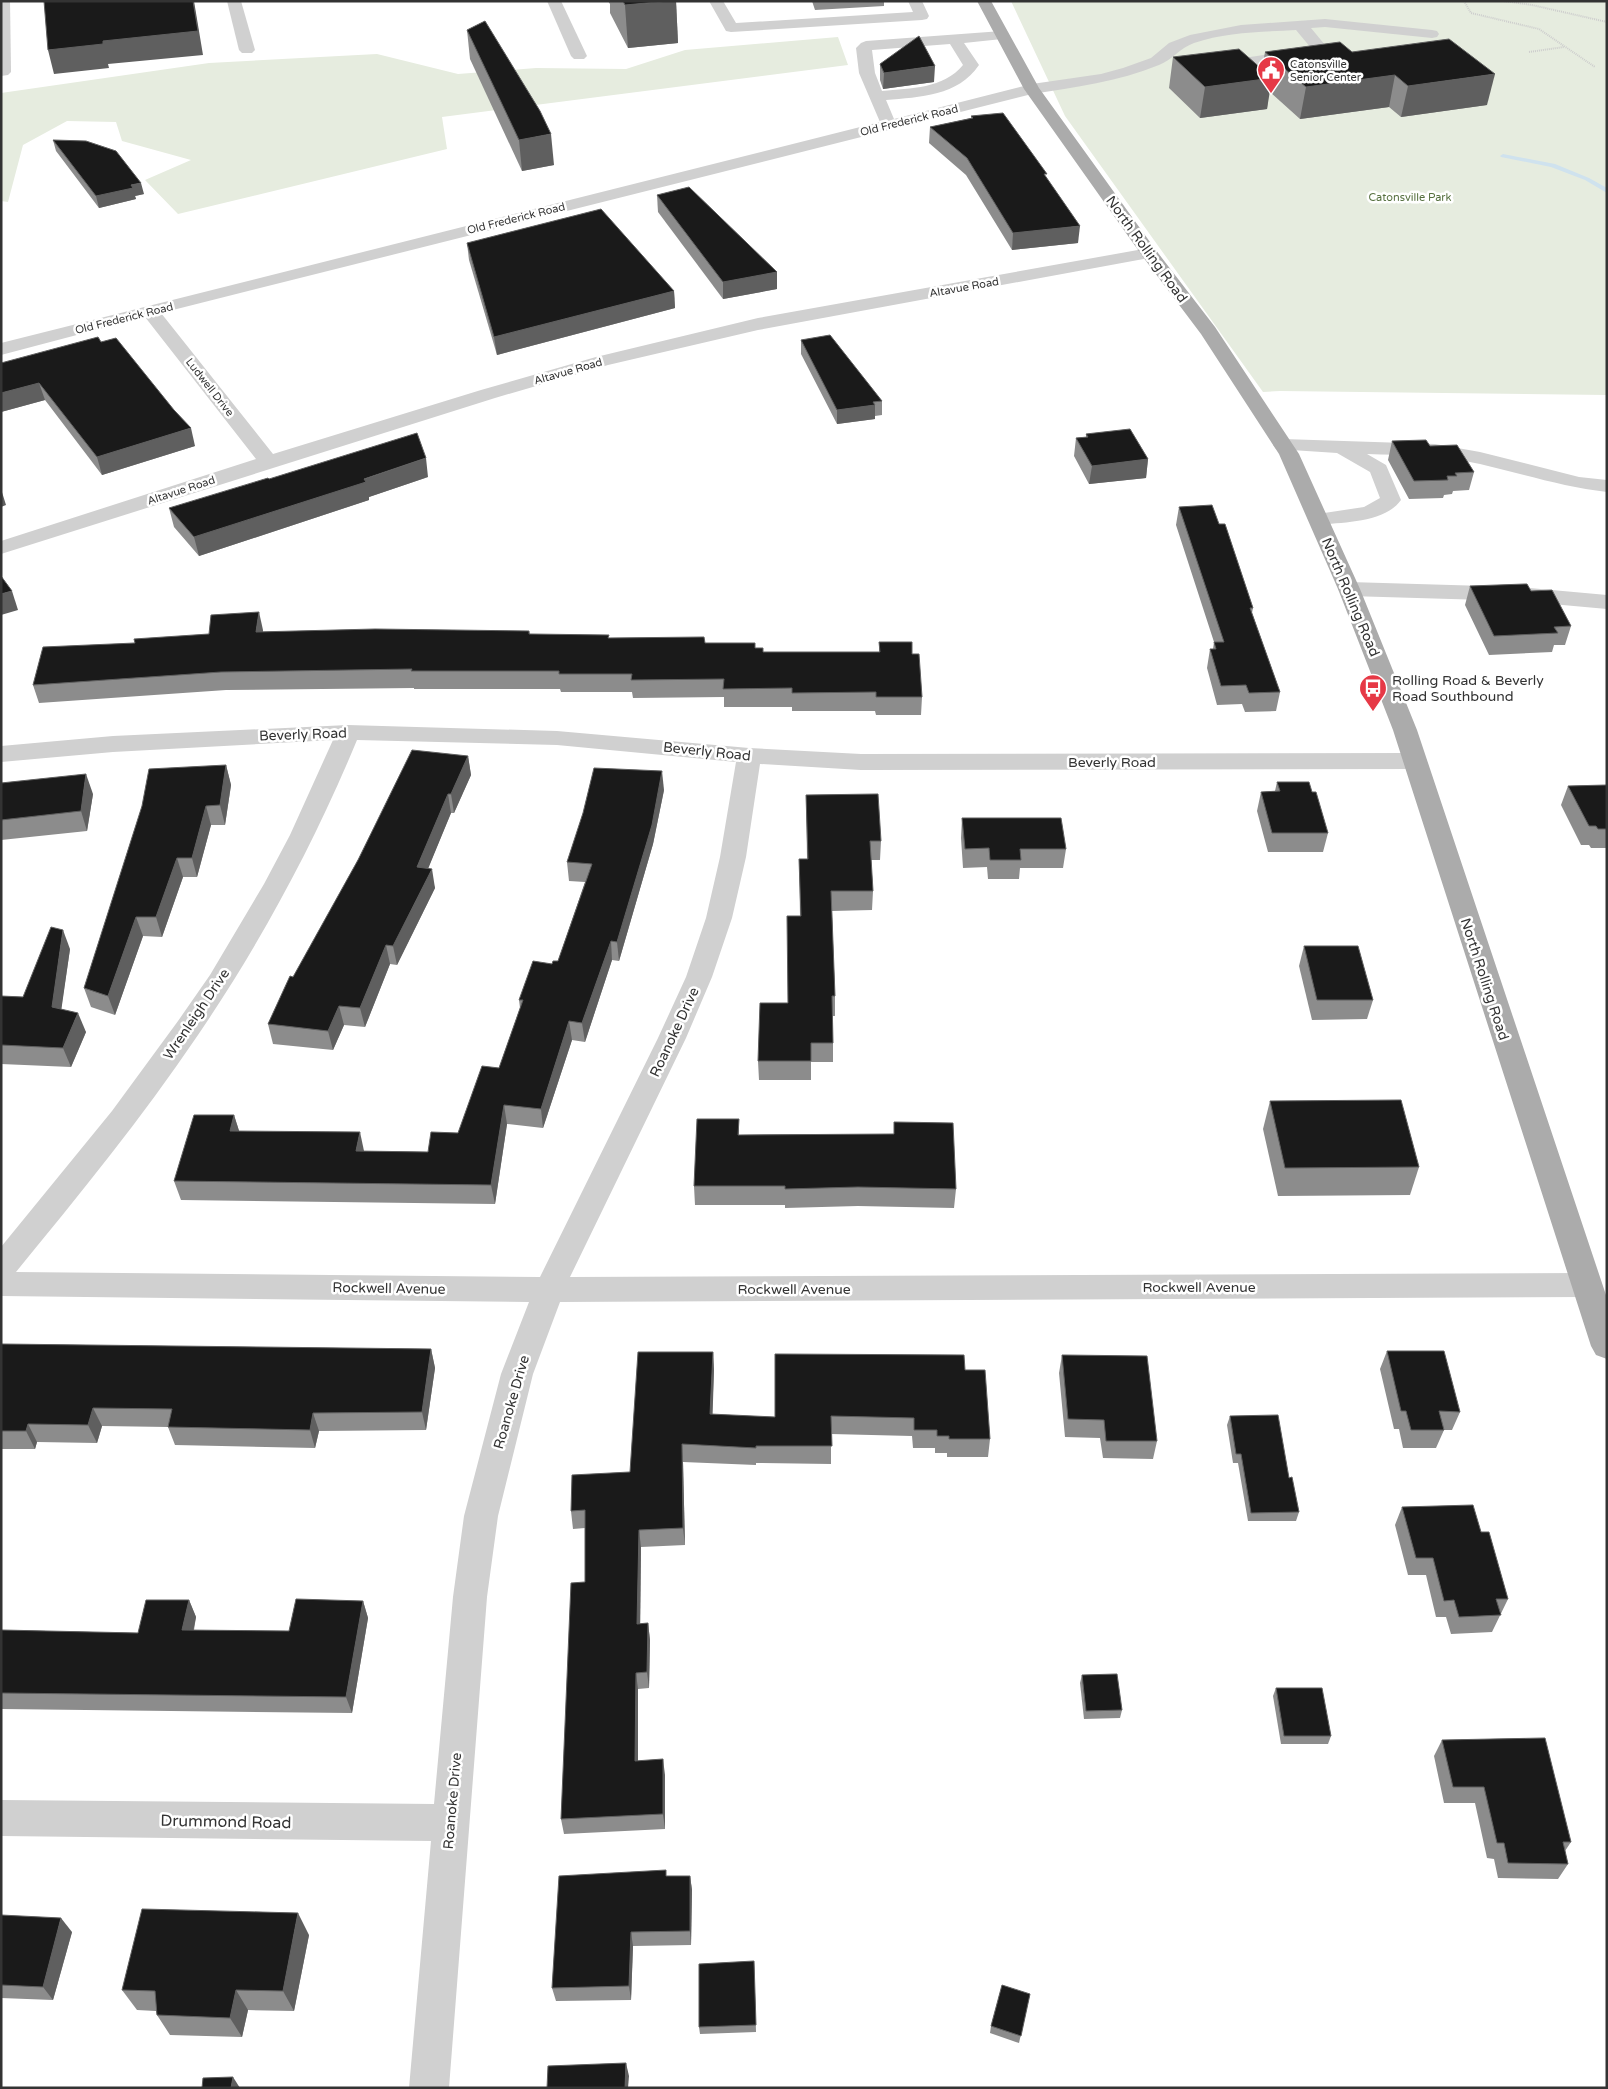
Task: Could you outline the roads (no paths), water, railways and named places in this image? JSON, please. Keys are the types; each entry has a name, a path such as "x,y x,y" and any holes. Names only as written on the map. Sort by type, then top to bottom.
{"main road":[{"name":"North Rolling Road","path":"984,1 1032,89 1149,253 1208,331 1249,391 1283,445 1318,519 1349,589 1405,730 1607,1346"}],"street":[{"path":"2,1 3,72"},
{"path":"234,1 247,50"},
{"path":"554,1 579,56"},
{"path":"716,1 730,28 922,16 915,1"},
{"path":"1156,61 1174,46 1198,37 1241,29 1324,23 1432,34"},
{"path":"1204,67 1322,51 1299,24"},
{"path":"889,125 867,74 864,48 866,46 1002,35"},
{"path":"876,96 934,90 948,84 971,67 954,38"},
{"path":"1156,61 1175,65"},
{"name":"Old Frederick Road","path":"1,349 1032,89 1102,78 1156,61"},
{"name":"Altavue Road","path":"1,548 488,394 686,340 758,324 1149,253"},
{"name":"Ludwell Drive","path":"150,311 269,462"},
{"path":"1283,445 1435,450 1480,458 1580,483 1607,486"},
{"path":"1318,519 1369,514 1391,500 1379,469 1339,447"},
{"path":"1349,589 1519,594 1607,602"},
{"name":"Beverly Road","path":"1,754 113,744 348,732 557,738 749,756 861,762 1414,761"},
{"name":"Wrenleigh Drive","path":"1,1269 123,1118 199,1012 251,930 293,853 327,786 348,732"},
{"name":"Roanoke Drive","path":"429,2088 470,1597 481,1516 517,1374 549,1290 672,1038 699,977 719,918 733,857 749,756"},
{"name":"Rockwell Avenue","path":"1,1284 549,1290 1586,1285"},
{"name":"Drummond Road","path":"1,1818 450,1824"}],"waterway":[{"path":"1503,156 1553,165 1587,179 1607,191"}],"place":[{"name":"Catonsville Senior Center","path":"1271,94"},
{"name":"Rolling Road & Beverly Road Southbound","path":"1373,712"}],"park label":[{"name":"Catonsville Park","path":"1410,197"}]}
